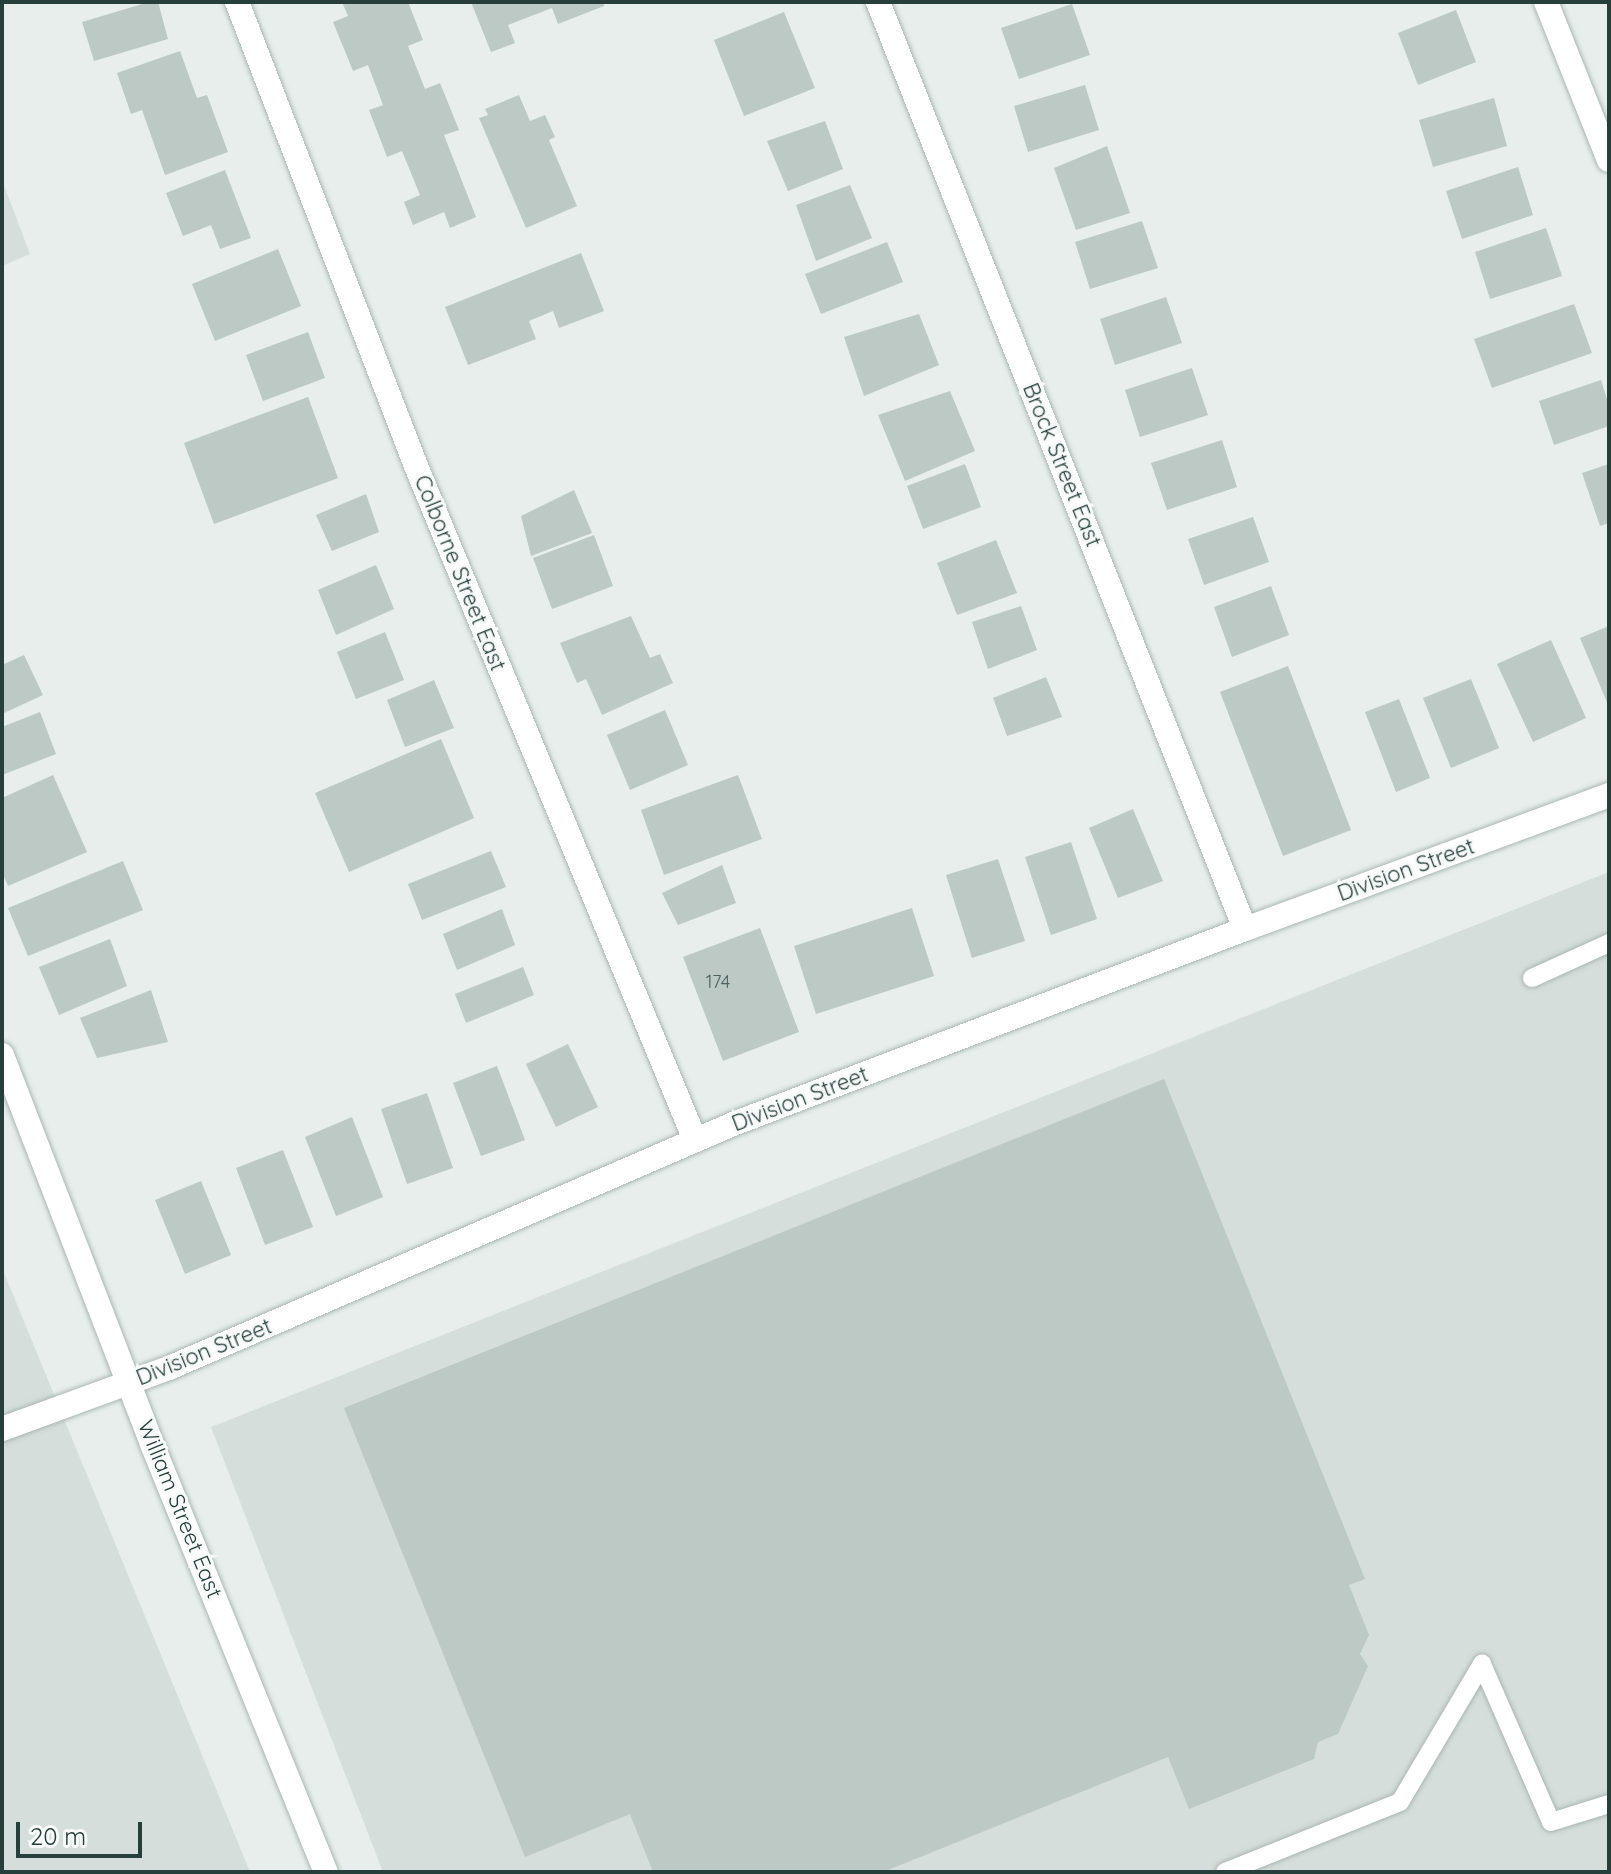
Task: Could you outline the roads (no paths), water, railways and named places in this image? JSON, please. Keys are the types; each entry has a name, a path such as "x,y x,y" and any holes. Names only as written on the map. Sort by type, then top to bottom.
{"street":[{"name":"Colborne Street East","path":"237,2 416,466 695,1140"},
{"name":"Brock Street East","path":"878,2 1245,929"},
{"path":"1546,2 1609,160"},
{"name":"Division Street","path":"2,1429 184,1362 695,1140 1245,929 1609,795"},
{"name":"William Street East","path":"2,1055 101,1315 131,1381 152,1444 326,1872"}],"lane":[{"path":"1532,978 1609,943"},
{"path":"1225,1872 1400,1802 1482,1664 1551,1822 1609,1804"}]}
